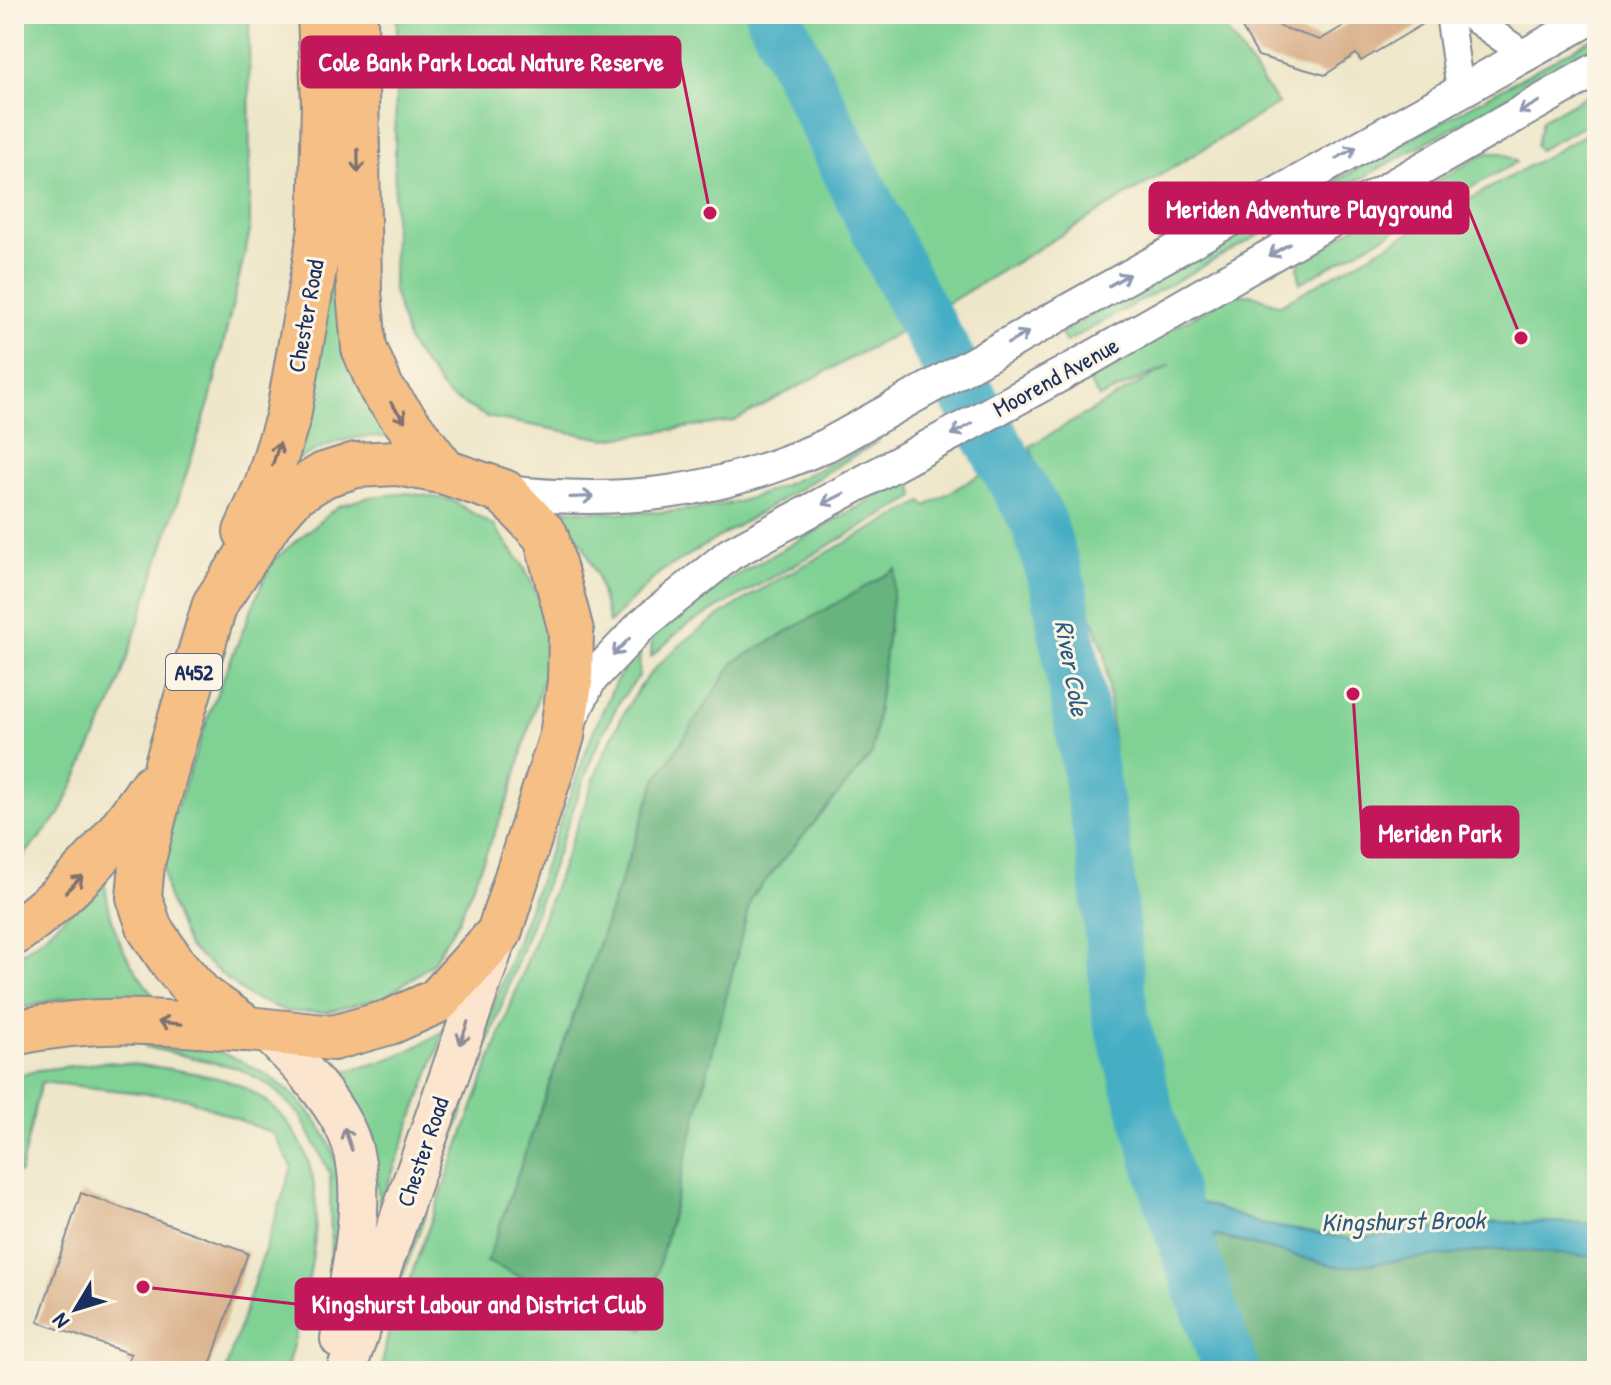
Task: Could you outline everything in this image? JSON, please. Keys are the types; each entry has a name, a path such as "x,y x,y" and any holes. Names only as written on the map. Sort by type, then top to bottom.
{"highway":[{"name":"Chester Road","path":"215,604 267,485 288,417 305,327 321,229 324,103 320,14"},
{"name":"Chester Road","path":"355,14 359,291 364,348 382,390 445,472"},
{"name":"A452","path":"14,1033 64,1022 116,1021 333,1038 390,1022 437,1001 499,933 562,736 570,682 571,631 546,536 504,492 445,472 397,463 356,465 324,475 295,493 271,520 215,604 167,764 142,864 139,897 150,929 175,966 201,996 258,1031"},
{"name":"A452","path":"14,933 69,891 109,848 167,764"}],"main road":[{"name":"Chester Road","path":"346,1371 499,933"},
{"name":"Chester Road","path":"258,1031 318,1086 346,1130 358,1171 356,1216 335,1371"}],"street":[{"path":"1449,14 1460,90"},
{"path":"1467,14 1525,55"},
{"path":"504,492 559,498 696,490 769,471 877,417 1597,15"},
{"name":"Moorend Avenue","path":"562,736 590,680 642,625 730,554 1079,365 1597,69"}],"green space":[{"path":"14,14 249,14 250,231 210,400 115,696 60,814 14,867"},
{"path":"397,14 1215,14 1278,104 907,328 734,421 606,439 487,417 447,395 409,344 393,290"},
{"path":"1597,36 1597,48 1066,342 1060,333"},
{"path":"1597,90 1597,119 1539,150 1536,146 1542,120"},
{"path":"330,106 394,438 363,437 334,443 279,471"},
{"path":"1597,128 1597,1223 1500,1222 1350,1239 1261,1224 1194,1201 1169,1146 1150,1055 1124,863 1105,653 1030,446 1171,365 1099,398 1086,377 1232,295 1250,294 1280,305"},
{"path":"1486,153 1503,153 1517,162 1300,283 1298,268 1302,257"},
{"path":"879,441 659,573 609,623 597,576 585,548 554,508 646,513 714,507 789,483"},
{"path":"990,469 1042,586 1052,678 1087,874 1104,1012 1127,1123 1211,1371 381,1371 390,1324 400,1305 602,758 636,693 650,674 676,649 741,602 817,558 922,502 926,506"},
{"path":"910,478 915,497 684,627 651,657 652,635 694,599"},
{"path":"408,493 451,500 494,526 524,567 544,610 547,664 510,795 459,919 432,964 385,997 327,1012 288,1012 248,996 188,947 167,895 163,860 168,833 213,703 271,562 338,506 370,497"},
{"path":"896,569 872,754 751,898 643,1330 487,1262 656,780 734,662"},
{"path":"640,649 639,676 619,702 594,752 401,1281 393,1283 593,732 616,681"},
{"path":"104,879 121,944 136,972 158,1001 67,997 14,1010 14,959 48,933"},
{"path":"445,1030 380,1206 374,1168 364,1137 330,1074 390,1059"},
{"path":"143,1041 197,1045 230,1056 280,1084 301,1103 318,1124 331,1148 339,1175 341,1204 331,1265 330,1173 300,1115 272,1087 238,1068 146,1047"},
{"path":"106,1062 196,1073 231,1082 278,1112 300,1142 312,1177 316,1215 306,1294 286,1371 225,1371 292,1167 274,1134 186,1098 41,1082 20,1173 14,1172 14,1077 38,1070"},
{"path":"1212,1235 1340,1267 1502,1249 1597,1257 1597,1371 1256,1371 1239,1331"}],"water":[{"path":"1147,1183 1261,1224 1350,1239 1500,1222 1597,1223 1597,1257 1502,1249 1340,1267 1213,1235 1239,1331 1256,1371 1211,1371"}],"building":[{"path":"1234,14 1273,14 1280,27 1320,40 1363,14 1433,14 1433,18 1361,61 1356,54 1325,75 1258,56"},
{"path":"81,1193 248,1253 208,1371 146,1371 126,1364 131,1354 38,1322"}],"waterway":[{"name":"River Cole","path":"773,14 912,297 1038,521 1059,589 1106,865 1120,1017 1171,1199 1231,1371"}],"place":[{"name":"Cole Bank Park Local Nature Reserve","path":"710,213"},
{"name":"Meriden Adventure Playground","path":"1521,338"},
{"name":"Meriden Park","path":"1353,694"},
{"name":"Kingshurst Labour and District Club","path":"143,1287"}],"water label":[{"name":"Kingshurst Brook","path":"1403,1221"}]}
